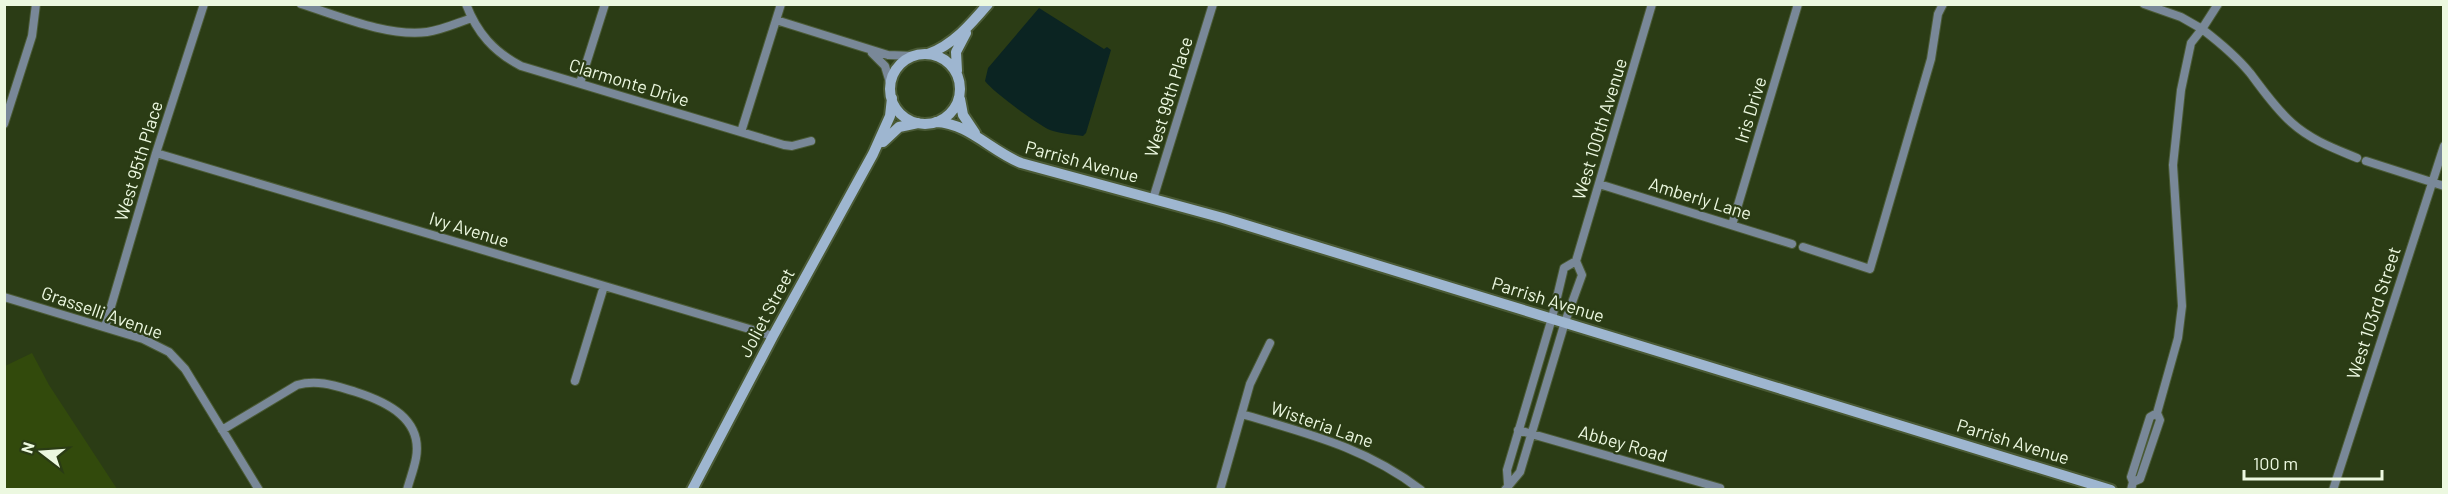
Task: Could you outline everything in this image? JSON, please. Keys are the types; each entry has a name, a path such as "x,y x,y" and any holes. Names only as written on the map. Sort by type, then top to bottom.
{"street":[{"path":"4,124 32,36 36,4"},
{"name":"West 95th Place","path":"105,327 156,153 204,4"},
{"path":"301,4 388,30 410,33 430,32 471,18"},
{"name":"Clarmonte Drive","path":"466,4 471,18 486,40 511,60 529,69 792,146 811,141"},
{"path":"580,83 604,4"},
{"path":"741,132 781,4"},
{"path":"776,20 894,57 914,56 927,54 947,45 970,25 988,4"},
{"name":"West 99th Place","path":"1153,199 1214,4"},
{"name":"West 100th Avenue","path":"1506,487 1520,472 1565,322 1582,274 1576,261 1652,4"},
{"name":"Iris Drive","path":"1732,225 1798,4"},
{"path":"1803,247 1870,269 1931,60 1938,14 1944,4"},
{"path":"2144,4 2181,17 2202,28 2222,44 2249,72 2270,101 2293,124 2319,143 2357,158"},
{"path":"2132,486 2140,479 2160,420 2157,413 2178,338 2182,306 2173,165 2181,90 2191,43 2218,4"},
{"name":"Parrish Avenue","path":"970,25 956,52 963,115 978,138"},
{"path":"868,50 885,65 891,92 900,112 918,123"},
{"path":"927,54 948,62 958,77"},
{"path":"891,92 894,75 900,65 914,56"},
{"name":"Joliet Street","path":"692,489 873,153 890,116 891,92"},
{"path":"936,122 946,117 954,109 960,93"},
{"name":"Parrish Avenue","path":"918,123 936,122 959,126 994,150 1021,163 1153,199 1552,318 2111,489"},
{"name":"Joliet Street","path":"873,153 896,128 918,123"},
{"name":"West 103rd Street","path":"2333,489 2444,146"},
{"name":"Ivy Avenue","path":"156,153 773,336"},
{"path":"2366,161 2444,186"},
{"name":"Amberly Lane","path":"1599,184 1792,244"},
{"name":"West 100th Avenue","path":"1506,487 1507,470 1552,318 1564,268 1576,261"},
{"path":"575,381 604,286"},
{"name":"Grasselli Avenue","path":"4,297 151,342 169,352 185,369 259,489"},
{"path":"1220,489 1255,374 1270,343"},
{"path":"222,430 297,385 308,382 331,384 380,400 404,417 413,431 417,448 407,489"},
{"name":"Wisteria Lane","path":"1242,414 1333,441 1361,452 1397,472 1421,489"},
{"name":"Abbey Road","path":"1518,430 1720,488"}],"green space":[{"path":"32,353 49,385 117,489 5,489 5,366"}],"water":[{"path":"1039,8 1104,49 1107,47 1111,50 1086,133 1083,136 1057,132 1044,127 1006,100 985,81 988,68"}]}
